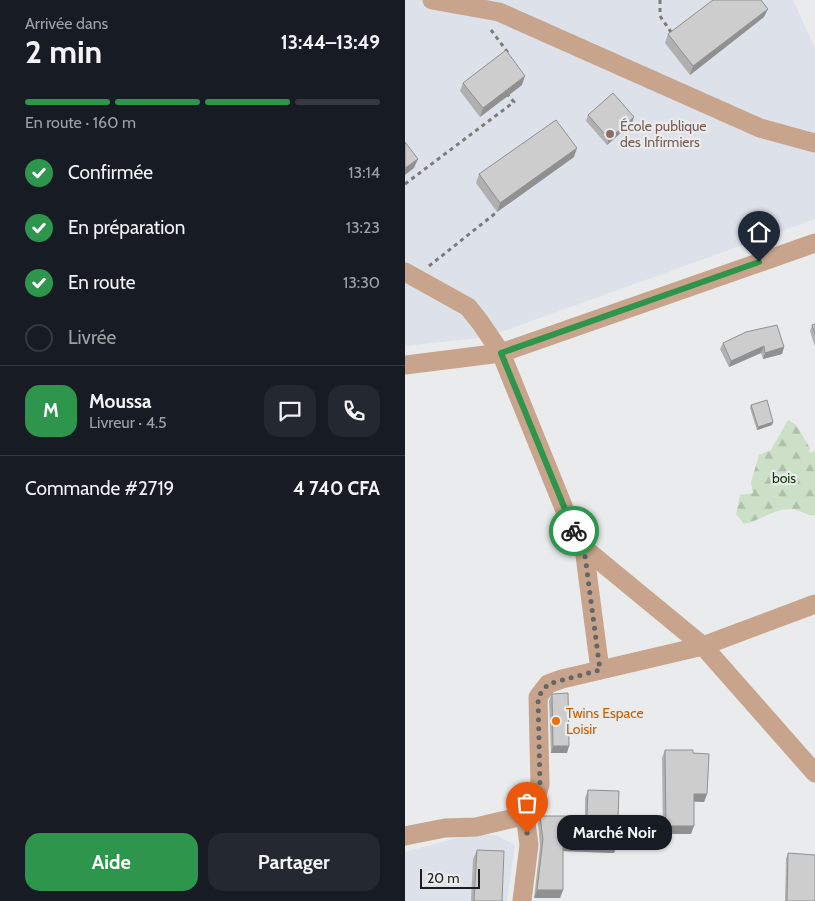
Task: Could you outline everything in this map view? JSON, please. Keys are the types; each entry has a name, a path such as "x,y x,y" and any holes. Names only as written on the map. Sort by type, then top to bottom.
{"street":[{"path":"432,0 499,12 759,128 815,143"},
{"path":"405,365 501,353 815,243"},
{"path":"413,272 468,307 501,353 572,528 584,548 703,646 815,773"},
{"path":"584,548 600,670"},
{"path":"522,901 529,845 527,810 535,800 540,785 538,697 548,684 703,646 815,604"},
{"path":"405,836 445,828 476,827 527,815"}],"path":[{"path":"660,0 660,16 674,36"},
{"path":"405,184 514,102 508,95"},
{"path":"413,272 497,212"}],"shaded area":[{"name":"École publique des Infirmiers","path":"405,0 793,0 815,48 815,219 487,337 405,346"},
{"path":"472,834 496,835 515,845 507,901 405,901 405,852"}],"green space":[{"name":"bois","path":"788,420 796,425 810,448 809,453 815,451 815,515 809,515 793,509 783,510 744,524 736,514 740,495 753,493 751,482 759,455 771,450"}],"building":[{"path":"713,0 761,0 768,9 693,66 668,34"},
{"path":"506,50 525,76 483,108 463,83"},
{"path":"613,93 634,117 609,139 588,115"},
{"path":"556,120 577,148 500,203 479,174"},
{"path":"405,142 418,159 405,168"},
{"path":"777,325 784,347 765,353 764,346 731,361 723,343 746,332"},
{"path":"767,400 773,422 758,427 751,405"},
{"path":"568,693 569,746 553,746 552,694"},
{"path":"665,750 693,750 693,753 709,754 707,794 694,794 694,826 666,826"},
{"path":"588,790 619,791 617,846 563,843 563,890 537,890 543,839 540,816 587,816"},
{"path":"477,850 504,851 502,901 474,901"},
{"path":"788,853 815,855 815,901 787,901"}],"way so far":[{"path":"527,833 527,810 535,800 540,785 538,697 548,684 600,670 584,548 574,531"}],"place":[{"name":"École publique des Infirmiers","path":"610,134"},
{"name":"Twins Espace Loisir","path":"556,721"},
{"name":"Marché Noir","path":"527,833"}],"route":[{"path":"574,531 501,353 759,262"}]}
